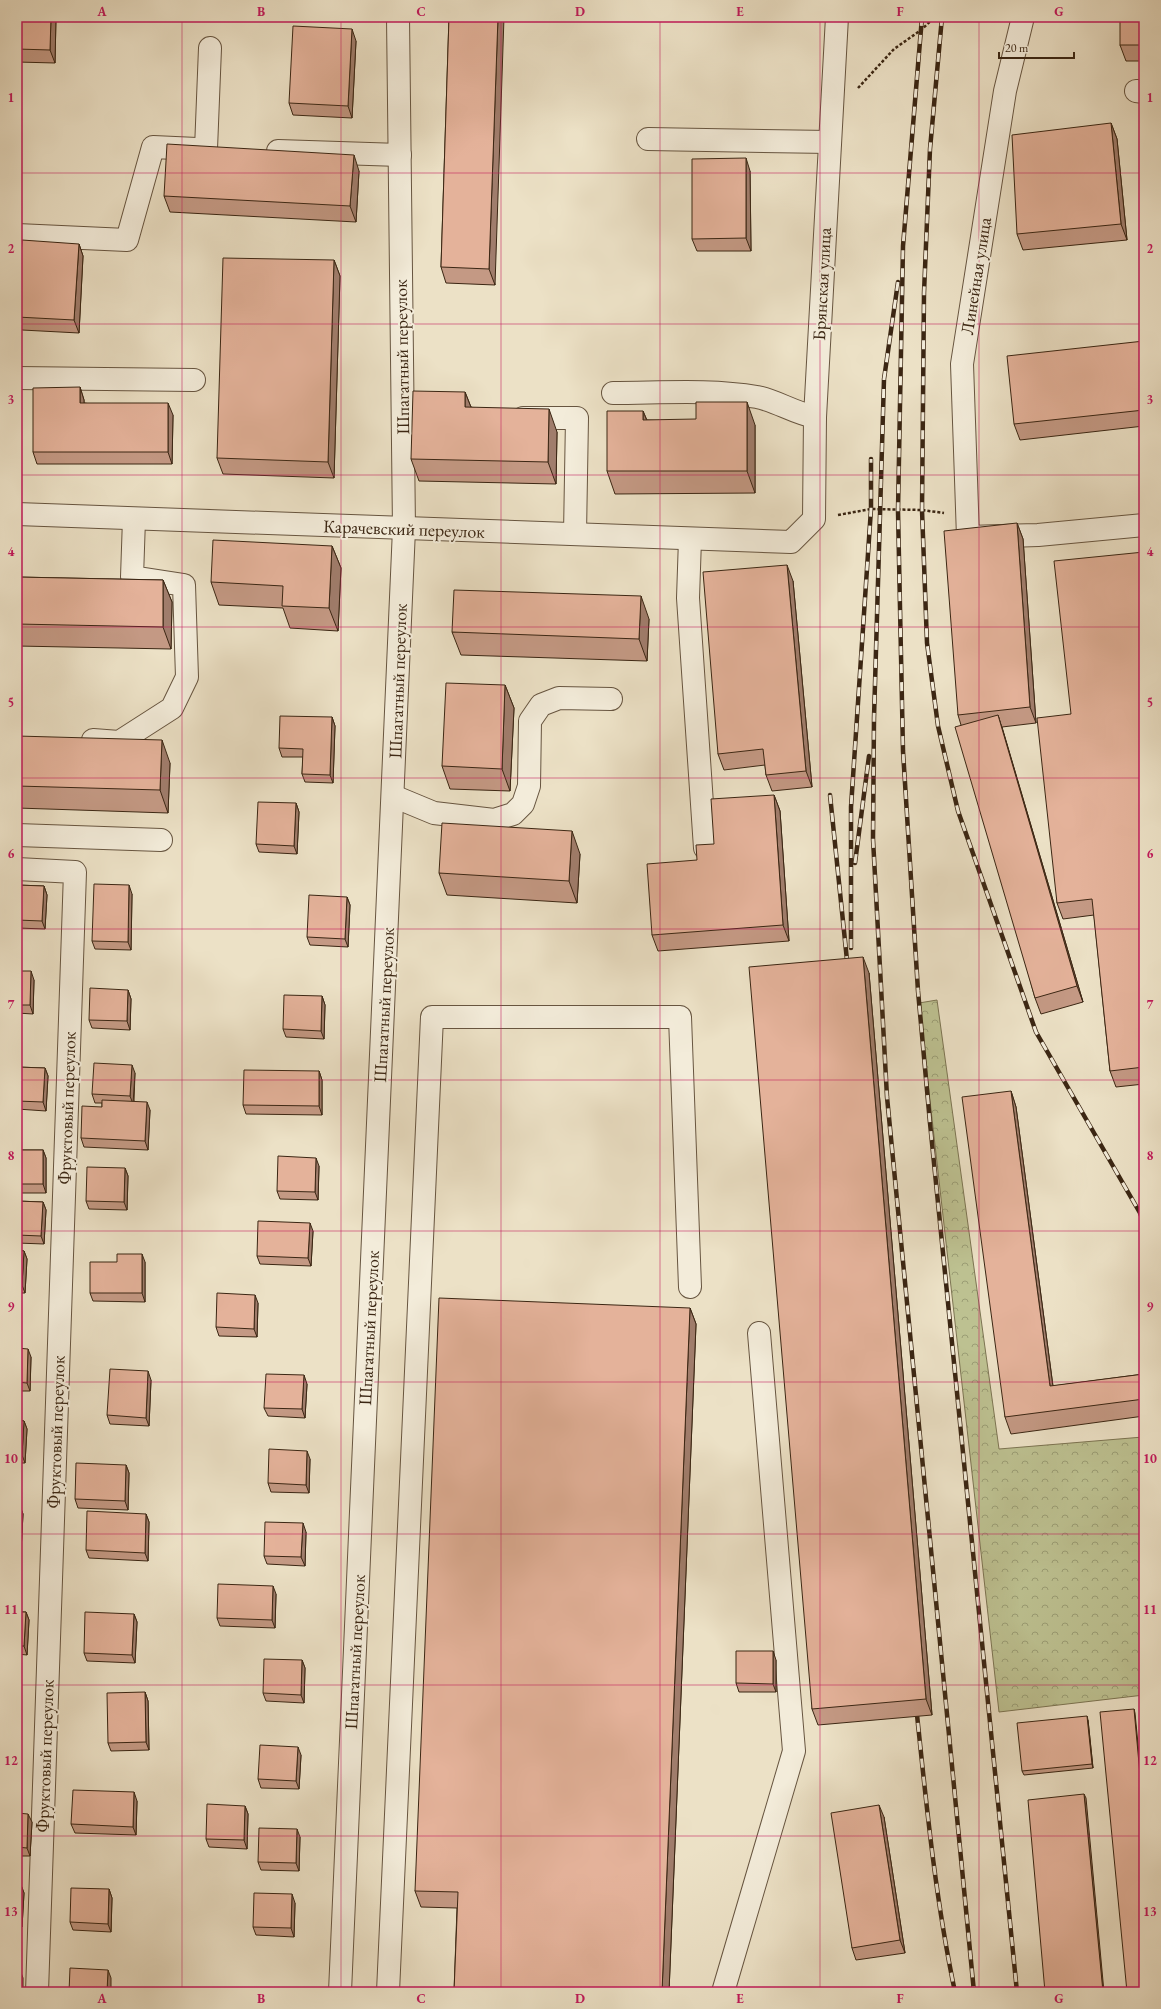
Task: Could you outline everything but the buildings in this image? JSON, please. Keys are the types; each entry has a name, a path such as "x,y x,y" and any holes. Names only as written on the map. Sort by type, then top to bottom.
{"street":[{"name":"Шпагатный переулок","path":"340,1992 404,529 398,17"},
{"name":"Брянская улица","path":"814,519 815,417 837,17"},
{"name":"Линейная улица","path":"968,527 962,364 1005,91 1023,17"},
{"path":"17,235 127,240 153,147 216,150 210,48"},
{"path":"648,139 830,142"},
{"path":"278,151 400,155"},
{"path":"17,378 194,380"},
{"path":"613,393 722,392 759,397 801,415 815,417"},
{"path":"503,417 577,418 575,534"},
{"name":"Карачевский переулок","path":"17,514 791,542 814,519"},
{"path":"72,739 120,742 172,708 187,677 184,585 132,577 134,519"},
{"path":"968,527 1038,535 1144,525"},
{"path":"690,539 688,598 705,848"},
{"path":"393,796 434,813 494,820 513,814 523,804 529,786 530,722 541,705 558,698 611,699"},
{"path":"17,835 161,840"},
{"name":"Фруктовый переулок","path":"17,869 76,872 37,1992"},
{"path":"388,1992 432,1017 680,1017 690,1287"},
{"path":"723,1992 794,1751 759,1333"}],"path":[{"path":"832,112 868,78 894,49 921,30 935,17"},
{"path":"814,519 871,509 922,510 968,527"}],"green space":[{"path":"937,1000 999,1449 1143,1437 1144,1695 999,1712 919,1003"}],"railway":[{"path":"922,17 903,246 898,511 903,751 918,991 930,1123 1017,1992"},
{"path":"942,17 930,149 924,293 922,510 927,643 938,726 958,811 1036,1032 1140,1213 1144,1224"},
{"path":"898,282 884,379 874,718 873,839 887,1097 974,1992"},
{"path":"851,948 851,807 871,509 871,459"},
{"path":"855,863 869,756"},
{"path":"830,795 848,970"},
{"path":"916,1705 927,1813 942,1921 955,1992"}]}
